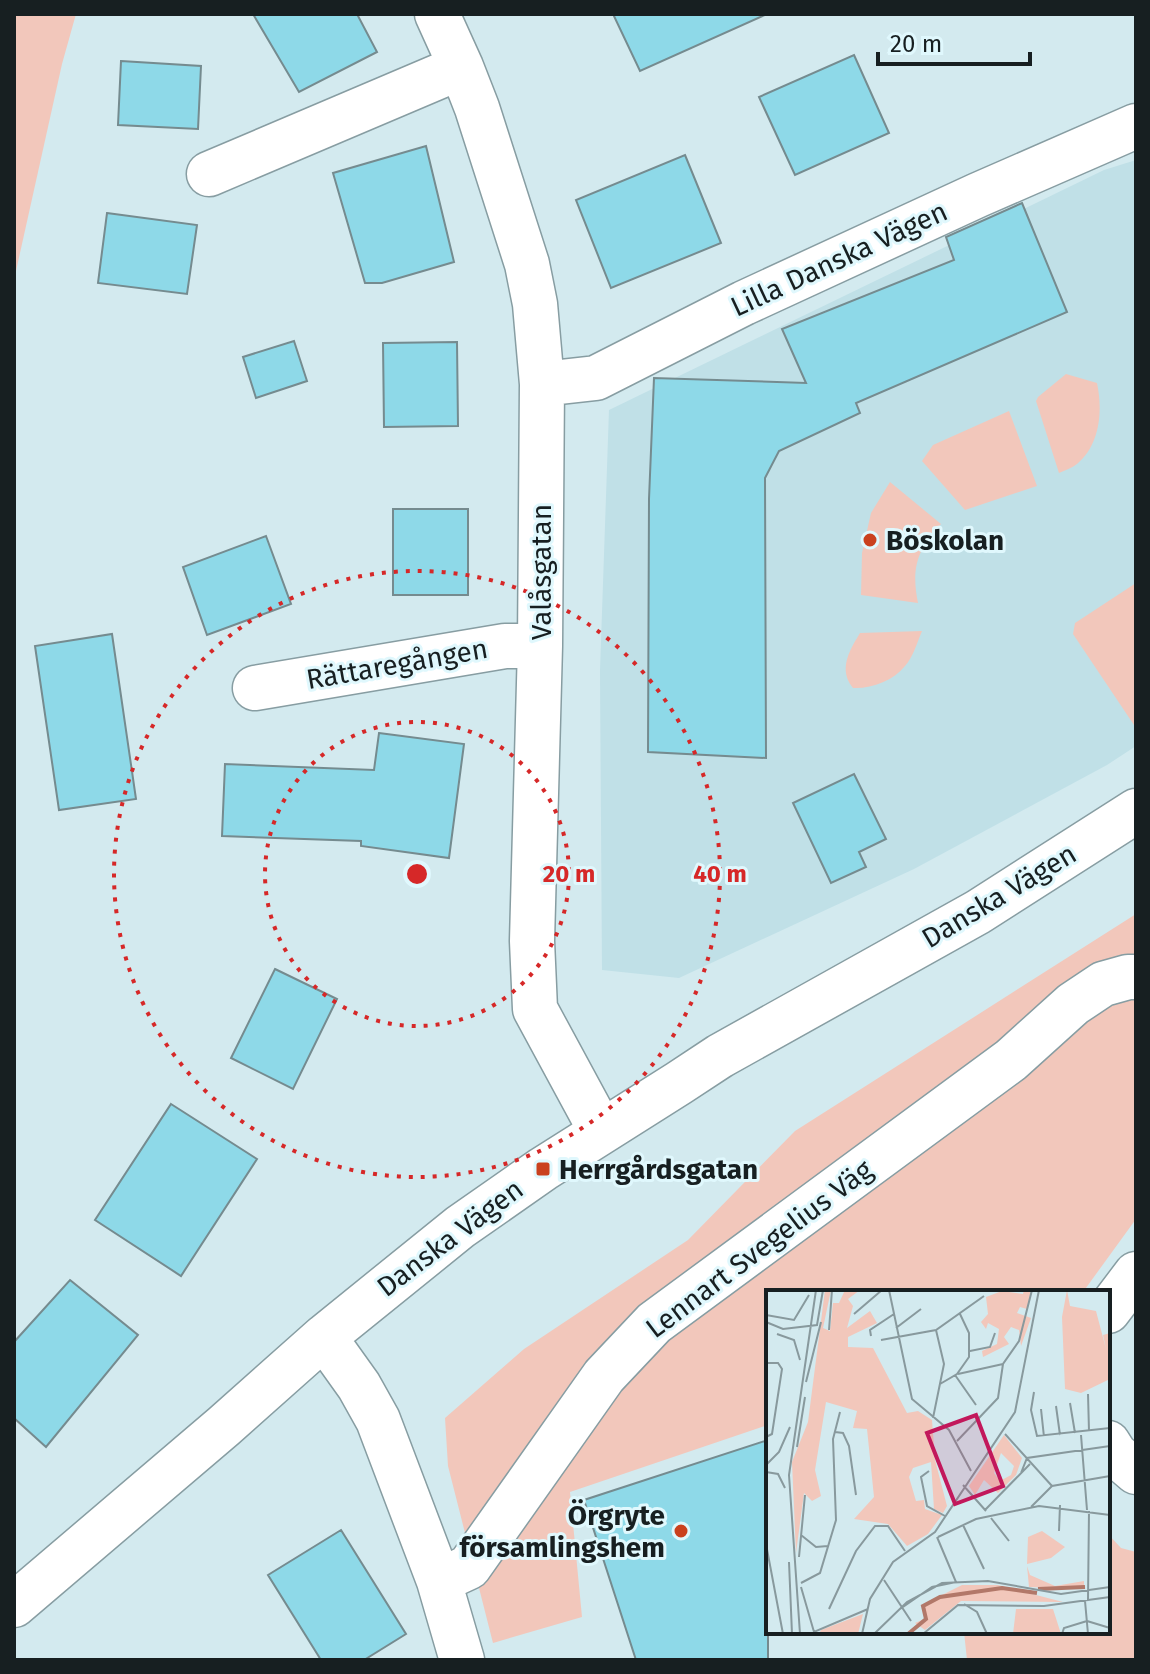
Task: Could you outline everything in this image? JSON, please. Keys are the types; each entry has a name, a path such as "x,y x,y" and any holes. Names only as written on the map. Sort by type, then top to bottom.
{"street":[{"name":"Valåsgatan","path":"450,18 461,67 527,264 535,304 542,384 540,646 532,941 535,1009 601,1131"},
{"path":"209,174 461,67"},
{"name":"Lilla Danska Vägen","path":"542,384 596,378 744,303 1136,126"},
{"name":"Rättaregången","path":"255,688 505,646 540,646"},
{"name":"Danska Vägen","path":"14,1605 324,1337 460,1227 601,1131 720,1056 978,912 1136,811"},
{"name":"Lennart Svegelius Väg","path":"439,1581 469,1567 604,1376 654,1323 1011,1060 1073,1004 1103,984 1136,977"},
{"path":"1110,1308 1136,1274"},
{"path":"324,1337 359,1386 378,1420 439,1581 462,1660"},
{"path":"1110,1446 1136,1472"}],"shaded area":[{"path":"14,14 76,14 14,280"},
{"name":"Böskolan","path":"1136,160 1136,746 1107,765 914,869 679,978 602,970 600,671 609,410 1104,170"},
{"path":"1066,374 1097,383 1100,405 1098,427 1091,447 1075,465 1059,473 1036,401"},
{"path":"1009,411 1037,486 965,510 922,461 933,445"},
{"path":"890,482 941,524 926,542 918,560 915,580 918,603 861,595 862,553 871,513"},
{"path":"1136,583 1136,728 1073,634 1075,623"},
{"path":"922,631 910,658 894,676 881,683 853,688 846,667 860,633"},
{"path":"1136,914 1136,1219 1084,1290 766,1290 766,1426 570,1492 582,1617 493,1643 448,1466 445,1418 524,1349 688,1240 795,1131"},
{"path":"1110,1536 1121,1548 1136,1552 1136,1660 967,1660 964,1634 1110,1634"}],"building":[{"path":"253,14 357,14 377,52 299,92"},
{"path":"613,14 767,14 640,71"},
{"path":"854,55 889,133 795,175 759,97"},
{"path":"121,61 201,66 198,129 118,125"},
{"path":"426,146 454,262 382,283 365,283 333,173"},
{"path":"685,155 721,243 611,288 576,200"},
{"path":"1022,203 1067,312 856,403 860,413 779,451 765,478 766,758 648,752 649,499 654,378 806,383 782,329 954,260 946,237"},
{"path":"107,213 197,225 187,294 98,283"},
{"path":"294,341 307,381 256,398 243,357"},
{"path":"457,342 458,426 384,427 383,343"},
{"path":"393,509 468,509 468,595 393,595"},
{"path":"266,536 291,604 207,635 183,567"},
{"path":"112,634 136,799 59,810 35,646"},
{"path":"379,733 464,744 449,858 361,846 361,841 222,836 225,764 374,770"},
{"path":"854,774 886,839 859,852 866,867 831,883 793,803"},
{"path":"275,969 337,999 293,1089 231,1058"},
{"path":"171,1104 257,1159 181,1276 95,1220"},
{"path":"70,1280 138,1335 46,1447 14,1418 14,1342"},
{"name":"Örgryte församlingshem","path":"766,1441 768,1660 636,1660 584,1500"},
{"path":"341,1530 406,1634 364,1660 321,1660 268,1575"}],"place":[{"name":"Böskolan","path":"870,540"},
{"name":"Herrgårdsgatan","path":"543,1169"},
{"name":"Örgryte församlingshem","path":"681,1531"}]}
